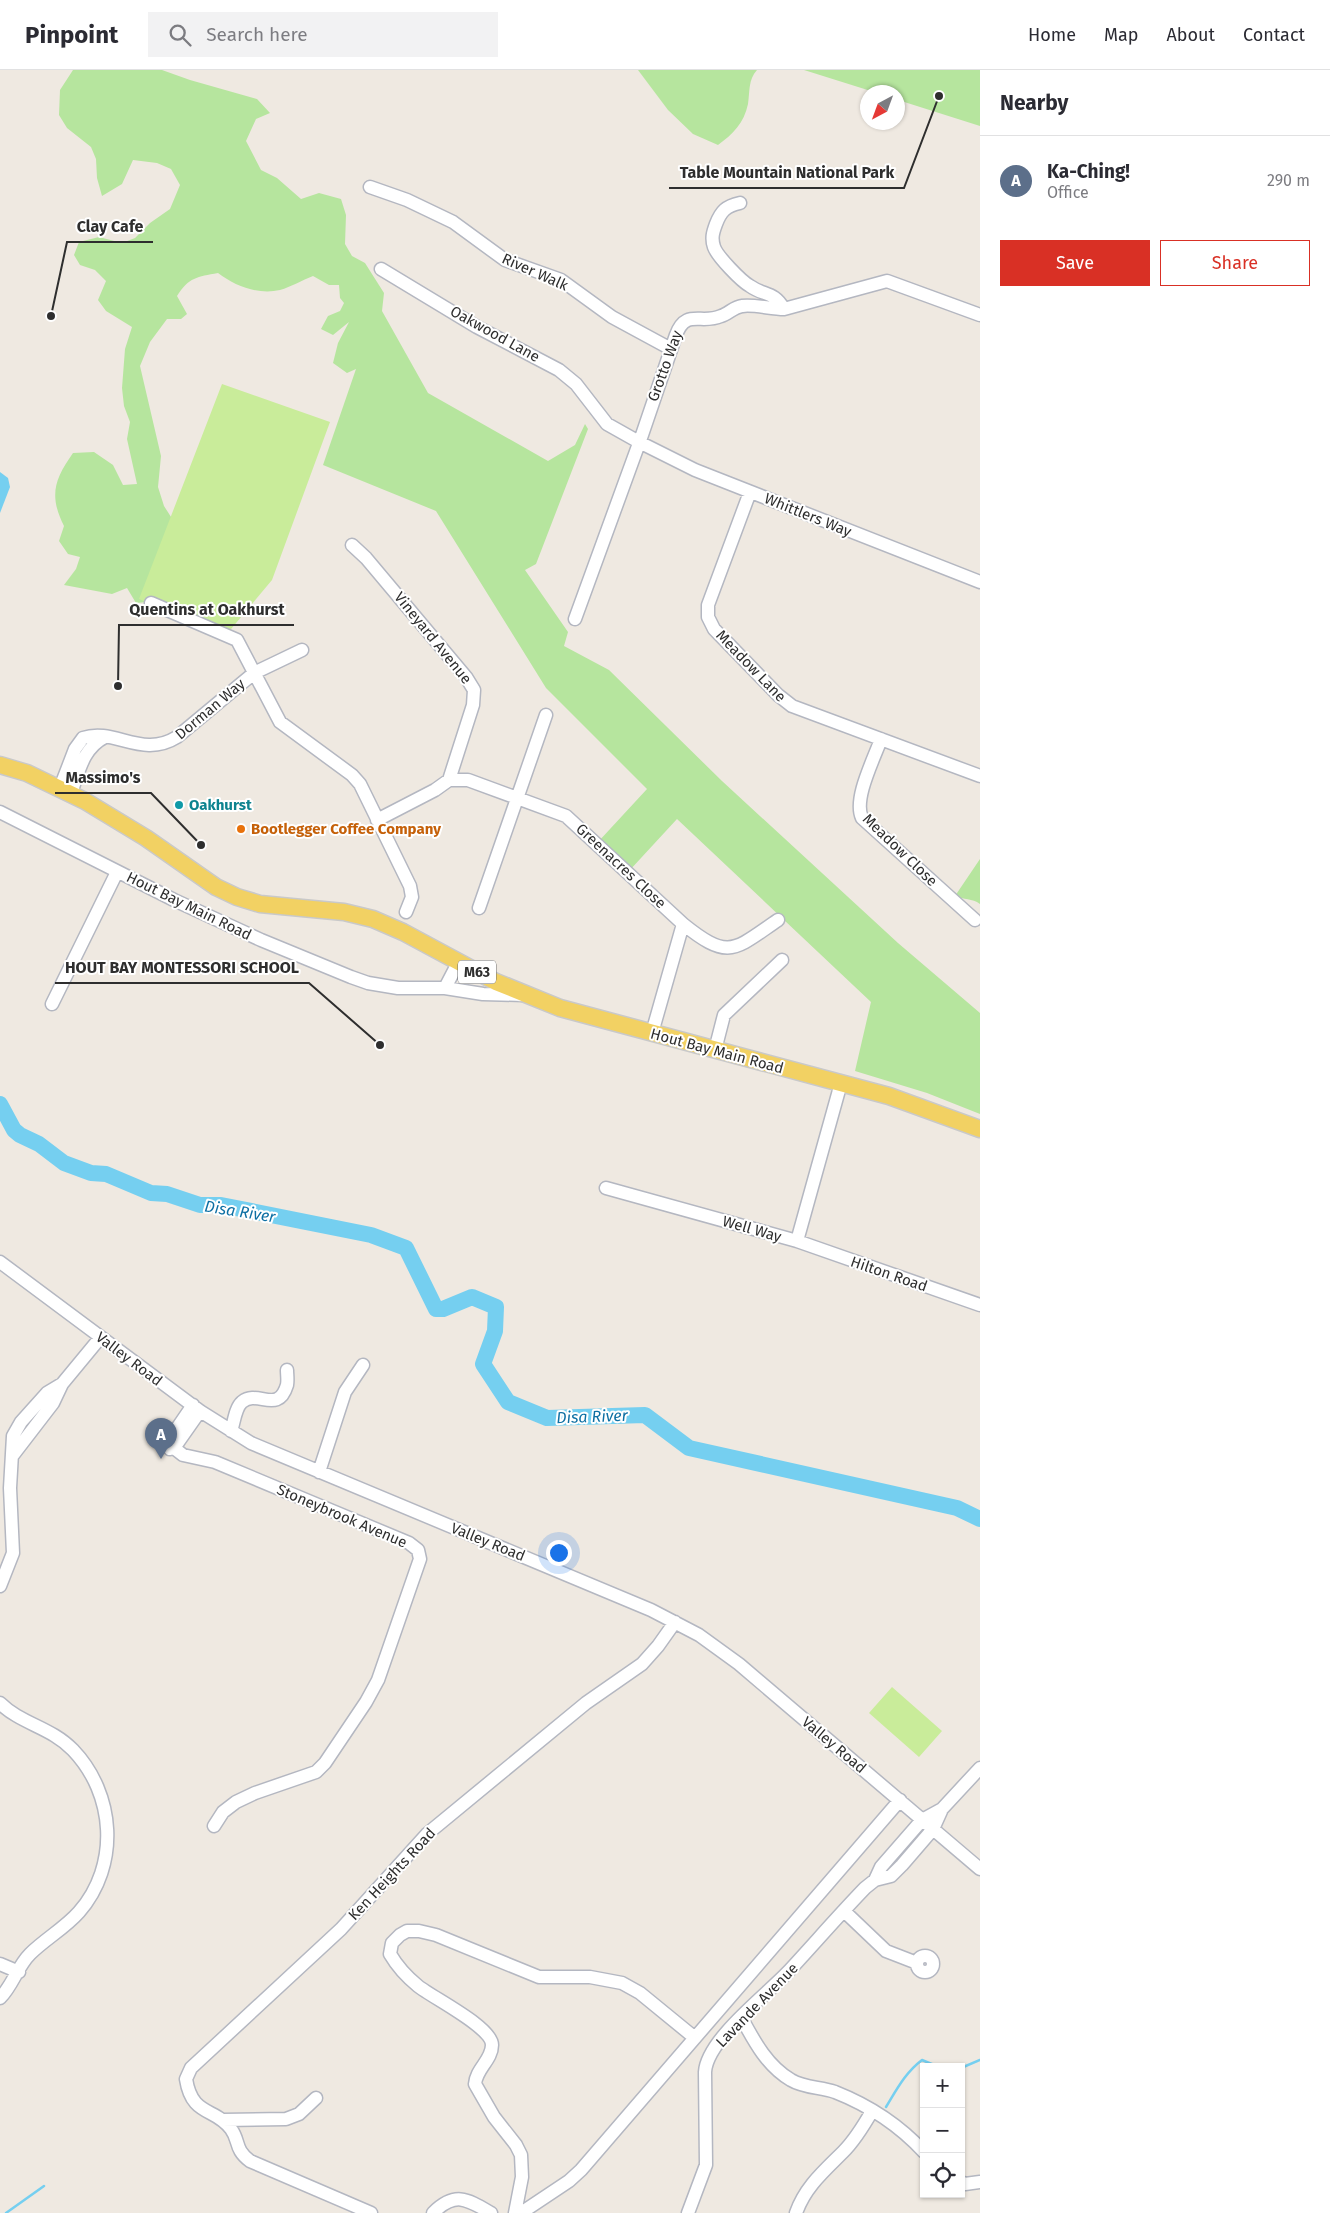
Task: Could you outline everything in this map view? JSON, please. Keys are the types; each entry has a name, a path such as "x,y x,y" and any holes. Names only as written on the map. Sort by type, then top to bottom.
{"main road":[{"name":"Hout Bay Main Road","path":"0,765 26,773 66,790 129,827 216,887 232,895 260,904 344,912 373,919 403,932 458,963 524,995 560,1008 898,1099 980,1129"}],"street":[{"name":"River Walk","path":"370,187 407,200 453,222 505,260 546,273 567,283 612,317 671,349"},
{"path":"740,202 731,205 721,212 712,234 714,248 742,280 751,287 774,296 784,309"},
{"name":"Oakwood Lane","path":"381,269 477,327 555,367 576,384 610,426 640,439"},
{"name":"Grotto Way","path":"575,619 678,328 686,320 717,318 741,306 784,309 887,281 980,315"},
{"name":"Whittlers Way","path":"640,439 695,470 980,582"},
{"name":"Meadow Lane","path":"750,492 708,605 707,612 710,622 719,634 787,703 980,776"},
{"name":"Vineyard Avenue","path":"352,545 366,558 398,595 466,677 474,690 473,705 449,780"},
{"path":"151,603 235,639 280,722 356,780 410,886 412,897 406,912"},
{"name":"Dorman Way","path":"66,790 86,752 91,746 105,737 153,747 172,741 254,673 302,650"},
{"path":"479,908 546,715"},
{"name":"Meadow Close","path":"882,739 860,798 859,809 862,818 975,920"},
{"path":"377,820 435,790 449,780"},
{"name":"Greenacres Close","path":"449,780 468,780 518,797 569,818 683,924 709,943 730,948 743,945 778,920"},
{"name":"Hout Bay Main Road","path":"0,812 117,872 261,940 368,983 410,989 445,988 483,994 524,995"},
{"path":"52,1004 117,872"},
{"path":"652,1033 683,924"},
{"path":"715,1050 724,1015 782,960"},
{"path":"445,988 458,963"},
{"name":"Well Way","path":"606,1188 798,1242 841,1084"},
{"name":"Hilton Road","path":"798,1242 980,1305"},
{"name":"Valley Road","path":"0,1262 100,1338 197,1408 261,1448 606,1591 699,1635 739,1664 980,1869"},
{"path":"2,1577 12,1560 14,1548 10,1488 13,1455 53,1403 63,1382 100,1338"},
{"path":"319,1472 345,1392 363,1365"},
{"path":"231,1431 239,1407 243,1402 251,1399 275,1401 280,1399 288,1384 287,1370"},
{"name":"Stoneybrook Avenue","path":"197,1408 174,1448 183,1455 206,1459 225,1466 302,1500 409,1543 418,1550 420,1559 378,1680 366,1702 325,1763 316,1772 255,1793 236,1802 222,1812 214,1826"},
{"name":"Ken Heights Road","path":"223,2120 200,2107 189,2090 186,2079 190,2068 335,1935 427,1834 580,1708 638,1668 658,1646 675,1622"},
{"path":"0,1703 16,1715 52,1732 72,1749 94,1777 107,1820 106,1856 94,1889 78,1913 29,1955 0,1998"},
{"path":"934,1829 942,1809 980,1768"},
{"path":"521,2213 581,2170 900,1800"},
{"name":"Lavande Avenue","path":"688,2213 706,2165 706,2065 712,2052 741,2017 785,1976 844,1910 875,1880 880,1867 922,1820 942,1809"},
{"name":"Lavande Avenue","path":"875,1880 891,1876 934,1829"},
{"path":"899,1845 914,1851"},
{"path":"844,1910 886,1951 917,1963"},
{"path":"515,2213 522,2177 521,2155 516,2145 490,2110 475,2084 476,2078 491,2051 492,2040 485,2031 432,1996 405,1973 390,1954 390,1947 397,1938 407,1931 419,1931 450,1940 539,1977 590,1978 622,1983 640,1993 695,2038"},
{"path":"0,1964 19,1972"},
{"path":"741,2017 772,2066 799,2084 837,2093 872,2111 903,2130 920,2148"},
{"path":"223,2120 286,2119 299,2114 316,2098"},
{"path":"796,2213 802,2199 816,2178 851,2143 872,2111"},
{"path":"223,2120 231,2130 237,2147 243,2156 250,2161 371,2213"},
{"path":"965,2184 980,2182"},
{"path":"433,2213 445,2201 455,2199 470,2202 492,2213"}],"green space":[{"path":"73,70 162,70 257,99 270,113 256,119 246,141 261,170 277,178 301,199 319,193 341,199 346,215 345,244 352,256 365,263 384,293 382,311 428,393 548,461 575,445 585,424 588,429 536,564 525,570 568,632 564,646 609,670 722,781 898,943 980,1013 980,1114 927,1093 855,1071 871,1002 677,819 629,871 598,842 647,789 546,688 436,511 323,465 356,369 347,373 333,363 338,343 349,322 333,335 321,329 328,316 340,311 344,303 340,298 339,285 329,285 313,276 280,290 263,291 239,285 218,273 194,279 181,290 177,296 187,314 181,319 167,319 150,342 140,366 161,456 158,487 164,506 180,531 158,601 136,603 127,588 112,594 64,585 76,569 80,557 68,554 59,541 64,526 56,506 55,497 61,472 73,453 94,452 113,465 123,485 137,484 127,439 130,422 124,406 122,388 125,349 132,327 106,311 98,300 106,281 95,270 80,265 74,255 79,242 99,237 122,243 135,238 150,223 170,209 180,185 171,169 157,163 133,160 122,184 102,196 97,178 96,159 91,147 67,128 59,115 60,90"},
{"path":"638,70 757,70 751,82 744,117 733,132 718,145 693,134 668,110"},
{"path":"804,70 980,70 980,126 905,102 905,85 860,85 860,88"},
{"path":"222,384 330,422 272,580 226,635 139,599"},
{"path":"980,859 980,904 955,896"},
{"path":"892,1687 942,1731 919,1757 869,1713"}],"water":[{"path":"0,472 8,478 10,487 0,513"}],"waterway":[{"name":"Disa River","path":"0,1104 14,1130 20,1135 39,1144 64,1163 91,1173 106,1174 151,1193 167,1194 200,1205 221,1205 371,1235 406,1248 436,1309 443,1309 472,1297 496,1307 495,1331 483,1364 508,1402 547,1418 645,1415 689,1448 957,1508 980,1519"},
{"path":"886,2107 906,2076 916,2065 922,2060 929,2063"},
{"path":"965,2066 980,2060"},
{"path":"6,2213 44,2186"}],"place":[{"name":"Table Mountain National Park","path":"939,96"},
{"name":"Clay Cafe","path":"51,316"},
{"name":"Quentins at Oakhurst","path":"118,686"},
{"name":"Oakhurst","path":"179,805"},
{"name":"Bootlegger Coffee Company","path":"241,829"},
{"name":"Massimo's","path":"201,845"},
{"name":"HOUT BAY MONTESSORI SCHOOL","path":"380,1045"},
{"name":"Ka-Ching!","path":"161,1459"}]}
